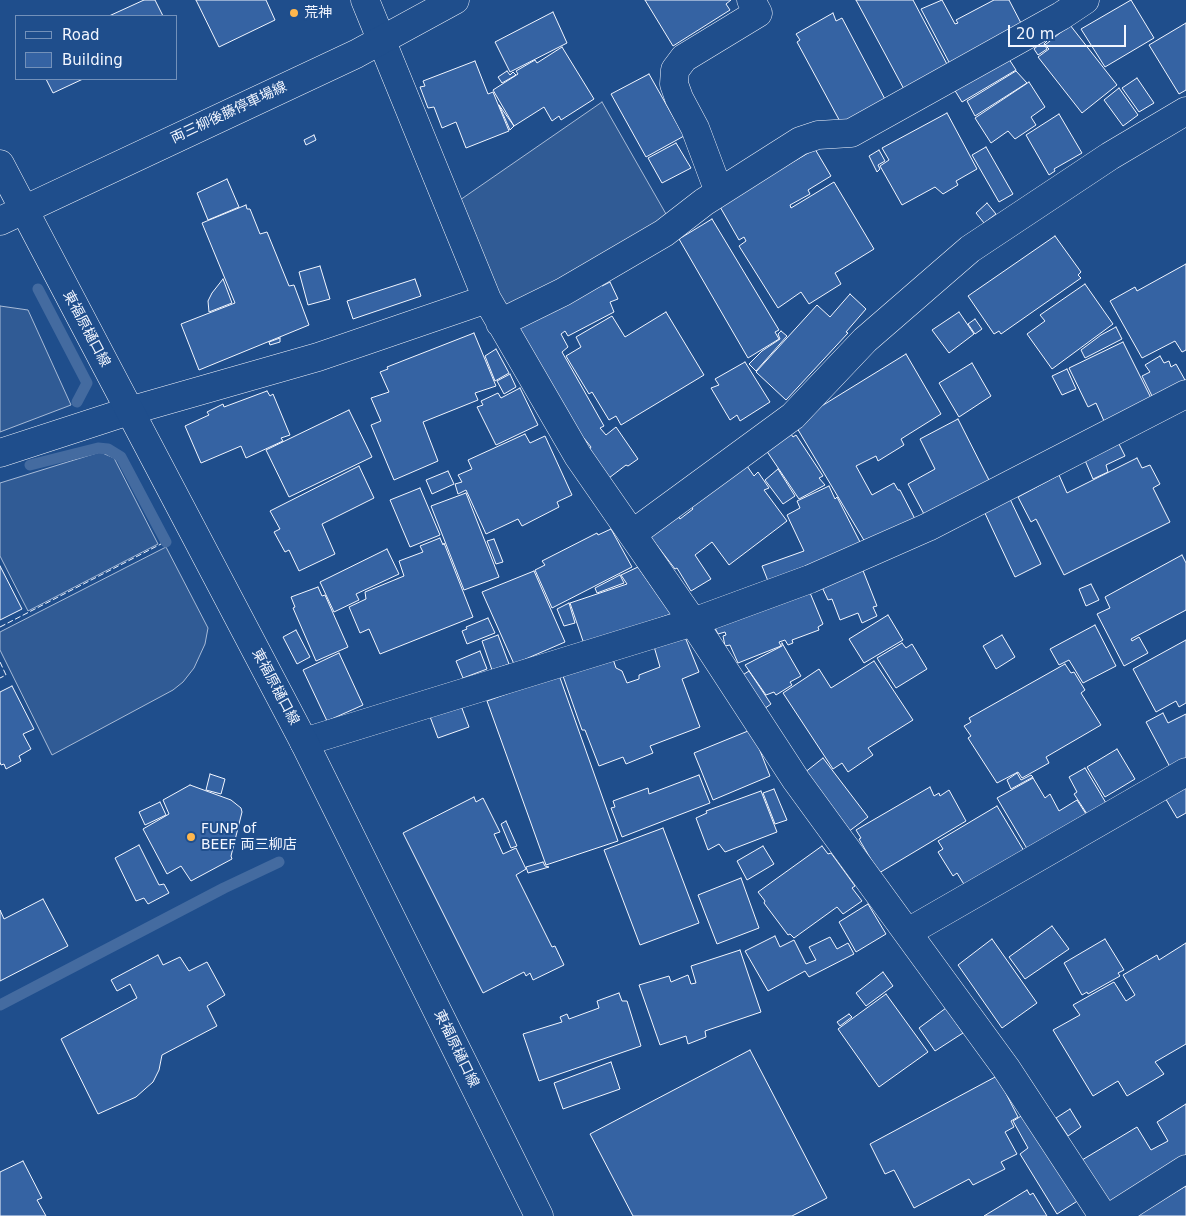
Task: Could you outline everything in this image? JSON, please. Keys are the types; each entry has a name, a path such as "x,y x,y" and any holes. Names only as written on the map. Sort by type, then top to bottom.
{"street":[{"path":"365,0 488,299 500,323 578,456 693,622 796,780 1006,1068 1103,1216"},
{"name":"両三柳後藤停車場線","path":"12,215 382,41 456,0"},
{"path":"719,192 695,128 679,98 674,84 675,70 684,58 758,13 751,0"},
{"path":"500,323 563,292 664,234 719,192 800,141 818,135 851,133 1057,8 1085,0"},
{"path":"632,534 793,416 865,340 970,249 1110,156 1186,111"},
{"name":"東福原樋口線","path":"0,164 12,215 129,411 304,742 539,1216"},
{"path":"0,453 129,411 318,357 488,299"},
{"path":"304,742 693,622 810,579 928,527 1186,394"},
{"path":"908,932 1186,772"},
{"path":"1112,1216 1186,1170"}],"shaded area":[{"path":"602,102 670,221 503,310 460,200"},
{"path":"0,306 28,310 71,405 0,432"},
{"path":"100,452 114,458 158,544 28,611 0,556 0,483"},
{"path":"166,547 208,628 205,644 194,668 183,682 173,690 52,755 0,650 0,632"}],"building":[{"path":"144,0 155,0 162,15 111,15"},
{"path":"196,0 266,0 275,20 219,47"},
{"path":"645,0 731,0 726,4 730,10 673,46"},
{"path":"856,0 913,0 949,68 905,91"},
{"path":"942,0 955,24 958,23 956,20 994,0 1009,0 1022,25 950,64 921,9"},
{"path":"1131,0 1154,38 1105,67 1081,29"},
{"path":"553,12 567,43 510,72 495,42"},
{"path":"833,13 836,21 842,18 887,103 843,127 797,42 800,40 796,34"},
{"path":"1186,23 1186,90 1179,94 1149,45"},
{"path":"1070,25 1117,85 1082,113 1038,57 1049,49 1045,45"},
{"path":"1048,37 1049,39 1044,44 1047,49 1038,55 1034,49"},
{"path":"562,47 594,99 561,120 559,116 552,121 544,107 514,126 493,90 518,74 516,71 535,60 537,63"},
{"path":"1007,56 1016,70 962,102 954,89"},
{"path":"475,61 488,94 493,92 509,131 466,148 456,122 442,128 434,107 428,108 420,87 425,86 423,81"},
{"path":"507,71 510,75 513,72 516,75 502,83 498,77"},
{"path":"1016,71 1027,83 975,116 967,101"},
{"path":"649,74 684,136 646,157 611,94"},
{"path":"1137,78 1154,103 1139,112 1122,88"},
{"path":"46,80 81,80 53,93"},
{"path":"1029,82 1045,107 1031,117 1036,125 1015,139 1008,131 991,143 975,118"},
{"path":"1119,88 1138,115 1123,126 1104,100"},
{"path":"499,105 514,126 510,130"},
{"path":"947,113 977,169 956,181 958,185 943,194 935,187 902,205 880,166 889,160 882,148"},
{"path":"1059,114 1082,153 1054,169 1055,171 1049,175 1026,135"},
{"path":"314,135 316,140 306,145 304,140"},
{"path":"676,143 691,168 662,183 648,158"},
{"path":"986,147 1013,194 999,202 972,155"},
{"path":"815,149 831,176 808,190 810,194 790,205 791,208 834,182 874,249 835,273 841,284 809,304 801,292 778,308 739,246 746,241 744,237 739,240 719,205"},
{"path":"879,150 885,161 878,165 880,169 877,172 869,156"},
{"path":"227,179 239,207 208,220 197,193"},
{"path":"987,203 996,214 984,223 976,213"},
{"path":"246,205 247,209 250,209 260,234 267,232 289,286 294,285 309,325 199,370 181,324 235,303 202,223"},
{"path":"712,219 779,330 775,332 779,339 748,358 679,239"},
{"path":"1055,236 1081,272 1078,275 1081,278 1001,334 999,331 994,334 968,296"},
{"path":"1186,264 1186,350 1182,352 1175,341 1142,358 1110,301 1135,287 1137,291"},
{"path":"320,266 330,299 308,305 299,272"},
{"path":"223,279 232,303 209,312 208,301"},
{"path":"415,279 421,296 353,319 347,301"},
{"path":"610,282 618,299 610,302 614,312 568,336 565,331 561,334 568,347 562,352 604,426 600,428 606,435 616,427 638,459 628,466 626,465 609,478 589,450 591,447 583,437 579,439 519,327 600,283 602,286"},
{"path":"1085,284 1113,324 1052,369 1027,334 1045,321 1040,315"},
{"path":"850,294 866,309 846,332 848,333 786,400 756,372 817,305 830,317"},
{"path":"666,312 704,375 621,425 616,416 609,420 592,392 589,394 566,356 581,347 576,337 612,316 625,337"},
{"path":"959,312 974,334 949,353 932,330"},
{"path":"975,319 982,329 975,334 968,324"},
{"path":"1116,327 1122,339 1085,358 1081,350 1101,335"},
{"path":"781,331 787,336 756,371 749,364 762,351 780,339 778,334"},
{"path":"474,333 496,386 475,393 478,400 423,422 438,461 394,480 371,425 381,421 371,398 389,392 380,372 388,369 387,367"},
{"path":"280,338 280,342 270,345 269,342"},
{"path":"1123,342 1151,398 1104,421 1096,403 1088,407 1069,368"},
{"path":"496,349 509,373 495,381 485,356"},
{"path":"906,354 941,414 901,439 904,445 878,461 876,456 856,466 872,495 894,483 898,490 900,490 915,519 865,542 794,423"},
{"path":"1160,356 1164,363 1169,361 1171,367 1176,364 1185,380 1154,400 1142,376 1150,372 1145,365"},
{"path":"745,362 770,402 740,421 737,415 730,420 711,388 719,385 715,379"},
{"path":"972,363 991,396 959,417 939,383"},
{"path":"1067,369 1076,389 1062,395 1052,376"},
{"path":"510,374 516,387 504,394 497,381"},
{"path":"520,388 538,425 496,445 477,407 483,405 481,401 498,393 501,398"},
{"path":"267,391 270,396 273,394 290,435 281,438 283,441 246,458 241,446 201,463 185,426 209,415 207,412 223,404 224,407"},
{"path":"349,410 372,457 289,497 266,450"},
{"path":"958,419 990,482 925,516 908,484 935,469 920,439"},
{"path":"789,431 793,437 796,435 823,476 819,478 825,485 799,499 764,447"},
{"path":"525,434 530,443 545,436 572,495 557,502 559,507 522,526 518,519 486,534 466,490 458,494 455,484 462,482 458,475 472,469 468,460"},
{"path":"1118,442 1125,456 1106,465 1108,472 1093,479 1084,458"},
{"path":"1137,458 1142,468 1150,465 1160,484 1153,488 1170,522 1064,575 1036,519 1031,522 1018,497 1059,475 1067,493"},
{"path":"359,466 374,498 322,524 335,554 299,571 289,550 285,552 274,532 280,529 270,511"},
{"path":"747,466 754,476 758,472 769,488 764,490 787,521 729,565 712,542 695,555 711,579 691,591 677,568 675,569 649,535 677,514 680,519 693,509 690,505"},
{"path":"778,469 795,496 783,504 765,480"},
{"path":"448,471 454,484 432,494 426,480"},
{"path":"829,486 835,499 837,497 861,544 768,581 762,566 804,551 787,515 800,508 797,501"},
{"path":"420,488 440,535 410,547 390,500"},
{"path":"466,493 499,577 464,590 431,506"},
{"path":"1009,497 1041,564 1015,577 983,509"},
{"path":"611,529 632,567 552,608 535,570 545,565 542,561 597,533 598,535"},
{"path":"440,538 443,545 444,543 473,617 380,654 369,629 360,633 349,607 366,599 365,592 404,576 399,561 423,552 420,546"},
{"path":"494,539 503,562 496,564 487,541"},
{"path":"387,549 399,574 356,594 359,600 334,612 320,582"},
{"path":"1182,555 1186,563 1186,610 1131,639 1132,641 1139,637 1148,653 1124,666 1097,614 1110,608 1105,597"},
{"path":"0,566 22,609 0,620"},
{"path":"638,567 671,614 584,644 570,603 627,584 621,575"},
{"path":"862,568 877,606 873,607 877,616 862,623 858,613 840,620 832,599 828,600 821,585"},
{"path":"534,571 565,642 514,664 482,592"},
{"path":"620,575 624,583 597,593 595,588"},
{"path":"1091,584 1099,600 1086,606 1079,589"},
{"path":"318,587 322,596 325,595 348,647 316,661 293,608 295,607 291,597"},
{"path":"808,588 823,624 818,627 819,630 792,640 793,643 788,645 785,640 779,642 781,646 738,663 730,645 725,646 723,636 726,635 725,632 718,634 713,624"},
{"path":"569,603 575,623 564,626 557,609"},
{"path":"888,615 903,640 864,663 849,639"},
{"path":"488,618 495,633 467,644 462,631 467,629 466,627"},
{"path":"1095,625 1116,666 1083,683 1069,660 1059,665 1050,649"},
{"path":"296,630 310,657 297,664 283,637"},
{"path":"683,632 699,672 682,679 700,727 650,746 653,753 626,764 623,757 599,766 585,730 582,730 563,676 613,659 616,668 622,671 627,683 639,679 639,675 660,667 653,643"},
{"path":"498,635 509,664 492,670 482,641"},
{"path":"1002,635 1015,657 996,669 983,646"},
{"path":"1186,640 1186,703 1179,707 1176,701 1156,712 1133,669"},
{"path":"782,643 801,676 790,682 792,685 776,695 774,692 766,695 745,665 782,646"},
{"path":"902,643 906,648 912,644 927,669 896,688 877,658"},
{"path":"480,651 487,669 463,678 456,661"},
{"path":"339,653 363,705 327,721 303,670"},
{"path":"874,661 913,720 868,748 873,755 848,772 842,763 833,769 783,693 819,669 831,688"},
{"path":"1065,664 1071,673 1074,672 1085,690 1081,693 1101,725 1046,757 1049,763 1022,778 1018,772 997,783 968,738 971,736 964,726 971,722 969,718"},
{"path":"749,671 771,704 764,709 741,676"},
{"path":"559,675 618,841 546,865 487,701"},
{"path":"12,686 34,729 23,734 31,749 19,756 21,761 6,769 4,764 1,765 0,762 0,692"},
{"path":"460,703 469,727 438,738 429,714"},
{"path":"1163,713 1168,723 1186,714 1186,759 1170,767 1146,722"},
{"path":"748,731 753,733 770,776 713,800 694,753"},
{"path":"1117,749 1135,779 1105,797 1087,767"},
{"path":"823,758 868,817 848,832 804,773"},
{"path":"1085,768 1106,803 1087,814 1074,794 1077,792 1069,777"},
{"path":"1017,773 1021,780 1031,775 1033,777 1011,789 1007,780"},
{"path":"210,774 225,779 221,794 206,790"},
{"path":"699,775 710,803 622,837 611,808 615,807 613,801 648,788 649,794"},
{"path":"1033,778 1045,798 1050,794 1059,811 1077,800 1088,817 1029,852 997,798"},
{"path":"1186,783 1186,813 1177,818 1164,796"},
{"path":"190,785 231,800 241,808 242,812 231,856 232,859 191,881 181,866 167,874 143,829 169,814 163,800"},
{"path":"930,787 934,796 939,793 940,796 949,790 966,821 879,873 859,839 861,838 856,830"},
{"path":"774,789 787,820 775,824 763,793"},
{"path":"761,791 777,832 725,852 719,844 708,850 696,818 707,813 706,811"},
{"path":"474,797 476,802 483,798 500,832 494,834 503,854 516,848 526,869 516,875 552,947 555,946 564,965 533,980 530,973 526,976 524,972 483,993 403,833"},
{"path":"160,802 166,815 145,825 139,812"},
{"path":"997,806 1024,851 965,886 957,873 953,876 938,852 943,849 938,841"},
{"path":"506,821 517,846 511,848 501,824"},
{"path":"663,828 699,923 640,945 604,850"},
{"path":"139,845 159,885 164,884 169,893 148,904 144,898 136,901 115,858"},
{"path":"763,846 774,864 747,880 737,861"},
{"path":"822,846 828,854 831,853 855,886 852,888 862,901 843,914 837,907 794,938 790,934 788,935 758,892"},
{"path":"543,862 545,866 549,867 528,873 526,867"},
{"path":"741,878 759,928 717,944 698,895"},
{"path":"43,899 68,946 0,981 0,910 4,919"},
{"path":"868,904 886,934 856,952 839,922"},
{"path":"1052,926 1069,949 1025,979 1009,957"},
{"path":"775,936 780,947 794,940 806,964 816,960 809,947 830,937 837,949 848,943 854,954 809,977 805,971 768,991 745,951"},
{"path":"992,939 1037,1003 1002,1028 958,965"},
{"path":"1105,939 1124,970 1118,973 1120,976 1088,994 1087,992 1082,995 1064,963"},
{"path":"1186,943 1186,1044 1155,1062 1164,1074 1127,1096 1118,1081 1093,1096 1053,1030 1080,1015 1073,1005 1114,982 1126,1001 1135,995 1123,975 1157,955 1159,960"},
{"path":"740,950 761,1012 705,1031 706,1037 688,1044 686,1036 660,1045 639,985 669,976 671,982 688,975 691,984 696,983 691,966"},
{"path":"158,955 163,965 180,957 189,971 207,962 225,995 207,1006 217,1026 162,1055 159,1070 153,1082 136,1097 98,1114 61,1039 137,998 130,984 117,991 111,980"},
{"path":"883,972 893,986 866,1006 856,993"},
{"path":"619,993 622,1001 627,1001 641,1046 539,1081 523,1034 562,1022 560,1017 567,1014 569,1019 599,1008 597,1001"},
{"path":"886,994 928,1052 879,1087 838,1029"},
{"path":"946,1008 963,1033 935,1051 919,1028"},
{"path":"849,1014 852,1017 840,1026 837,1022"},
{"path":"750,1050 827,1198 792,1216 633,1216 590,1134"},
{"path":"611,1062 620,1089 563,1109 554,1083"},
{"path":"997,1076 1018,1117 1011,1121 1014,1127 1005,1132 1017,1154 1001,1162 1005,1169 973,1185 969,1179 914,1208 894,1170 885,1174 870,1144"},
{"path":"1186,1104 1186,1160 1110,1206 1082,1160 1137,1127 1151,1150 1168,1141 1157,1122"},
{"path":"1070,1109 1081,1127 1068,1136 1056,1118"},
{"path":"1023,1115 1079,1200 1057,1214 1020,1154 1028,1148 1013,1121"},
{"path":"23,1161 42,1198 37,1200 46,1216 0,1216 0,1172"},
{"path":"1186,1186 1186,1216 1135,1216"},
{"path":"1027,1190 1030,1195 1033,1193 1047,1216 984,1216"}],"waterway":[{"path":"38,289 87,383 77,402"},
{"path":"30,465 98,448 108,449 121,457 166,542"},
{"path":"0,1005 224,888 279,862"}],"fence":[{"path":"0,627 161,544"},
{"path":"0,662 6,675 0,678"}],"place":[{"name":"荒神","path":"294,13"},
{"name":"FUNP of BEEF 両三柳店","path":"191,837"}]}
